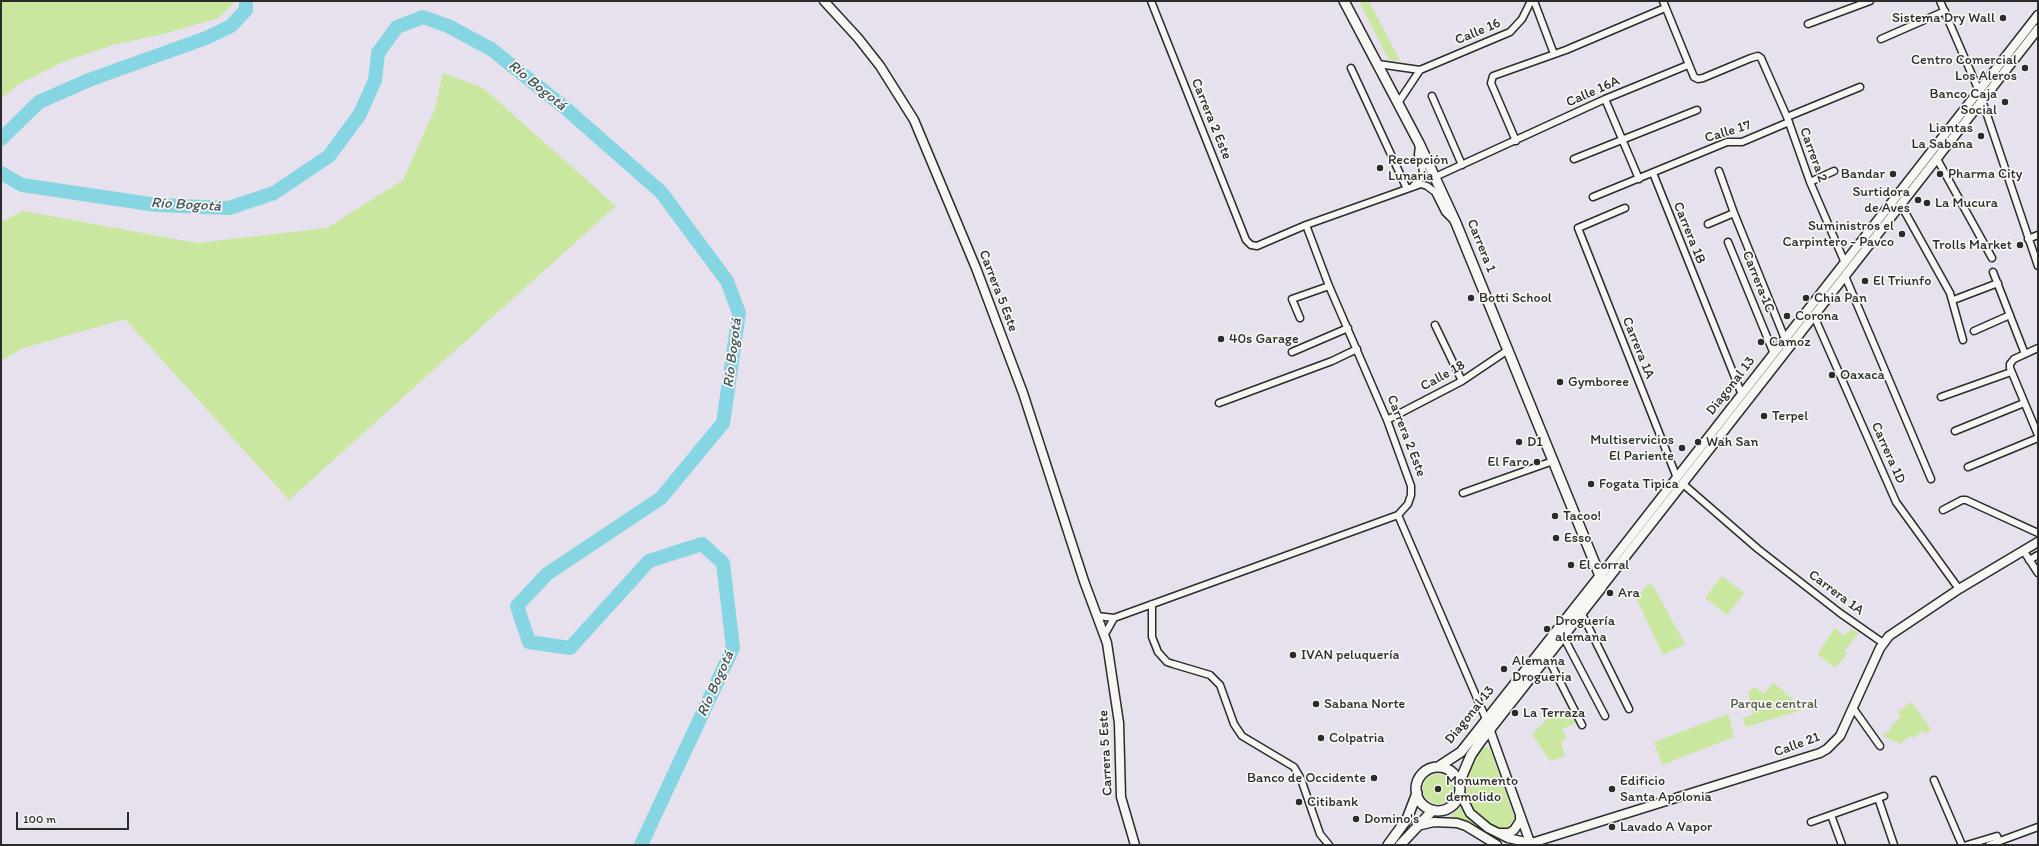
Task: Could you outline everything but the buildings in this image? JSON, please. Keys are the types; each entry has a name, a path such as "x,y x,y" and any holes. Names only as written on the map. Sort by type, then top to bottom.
{"main road":[{"name":"Carrera 1","path":"1344,1 1419,143 1456,223 1600,576 1601,588"},
{"name":"Diagonal 13","path":"1438,767 1461,752 1600,576"},
{"name":"Diagonal 13","path":"1460,788 1471,755 1601,588"},
{"path":"1388,845 1407,819 1417,793 1417,784 1421,775 1429,769 1438,767 1452,772 1460,788 1457,801 1450,807 1442,810 1433,810 1421,802 1417,793"},
{"path":"1400,845 1433,810"}],"street":[{"name":"Carrera 5 Este","path":"824,1 858,38 880,66 914,120 924,140 976,268 1023,393 1084,581 1105,634 1119,722 1121,797 1135,845"},
{"name":"Carrera 2 Este","path":"1152,1 1163,34 1246,240 1250,245 1257,246 1306,225 1329,286 1387,420 1412,486 1408,504 1398,515"},
{"path":"1532,1 1554,54"},
{"name":"Calle 16","path":"1420,70 1514,29 1522,19 1532,1"},
{"path":"1663,1 1688,65"},
{"path":"1808,24 1870,1"},
{"path":"1940,1 1979,91 2038,266"},
{"path":"1516,141 1491,83 1491,77 1495,74 1566,50 1665,8"},
{"path":"1881,39 1945,11"},
{"name":"Diagonal 13","path":"1601,588 1742,395 2038,15"},
{"name":"Diagonal 13","path":"1600,576 1680,481 1814,316 2038,29"},
{"name":"Carrera 2","path":"1688,65 1694,77 1698,79 1758,56 1761,58 1788,119 1810,182 1845,263"},
{"path":"1378,64 1420,70 1398,102"},
{"name":"Calle 16A","path":"1434,177 1516,141 1605,99 1688,65"},
{"path":"1352,68 1410,187"},
{"name":"Calle 17","path":"1653,173 1727,142 1742,142 1788,119 1860,87"},
{"path":"1432,96 1462,165"},
{"path":"1605,99 1639,179"},
{"path":"1574,159 1697,110"},
{"path":"1410,187 1419,181 1423,173 1422,164 1418,155 1419,143"},
{"path":"1937,159 1992,258"},
{"path":"1719,170 1734,213 1785,339"},
{"path":"1810,182 1834,171"},
{"path":"1593,197 1653,173"},
{"name":"Carrera 1B","path":"1653,173 1742,395"},
{"path":"1306,225 1420,184 1432,188 1445,212 1456,223"},
{"path":"1901,204 1950,293 1963,340"},
{"name":"Carrera 1A","path":"1625,208 1578,228 1680,481 1758,549 1883,643"},
{"path":"1708,224 1734,213"},
{"path":"2028,239 2038,235"},
{"name":"Carrera 1C","path":"1728,242 1774,354"},
{"path":"1993,272 2025,354"},
{"path":"1845,276 1932,479"},
{"path":"1956,299 1998,283"},
{"path":"1300,318 1292,300 1329,286"},
{"path":"1974,331 2010,315"},
{"name":"Carrera 1D","path":"1814,316 1896,502 1959,589"},
{"path":"1435,325 1462,381"},
{"path":"1292,352 1348,328"},
{"path":"2038,348 2014,359 2010,364 2011,372 2038,435"},
{"path":"1219,403 1332,361 1357,349"},
{"name":"Calle 18","path":"1387,420 1462,381 1508,350"},
{"path":"1940,398 2011,372"},
{"path":"1955,431 2024,403"},
{"path":"1968,467 2038,438"},
{"path":"1463,493 1553,461"},
{"path":"1943,510 1962,500 1966,500 2038,533"},
{"path":"1097,616 1114,618 1398,515 1486,719"},
{"name":"Calle 21","path":"1528,844 1820,753 1838,739 1883,643 1895,632 1959,589 2038,542"},
{"path":"2023,550 2038,573"},
{"path":"2029,560 2038,555"},
{"path":"1152,604 1152,637 1158,652 1167,662 1210,675 1220,685 1234,724 1246,741 1282,758 1294,767 1301,779 1320,834 1329,845"},
{"path":"1581,612 1629,709"},
{"path":"1105,634 1114,618"},
{"path":"1563,636 1604,716"},
{"path":"1547,656 1582,725"},
{"path":"1853,708 1880,746"},
{"path":"1490,731 1520,815 1528,844"},
{"path":"1934,780 1962,845"},
{"path":"1460,788 1470,813 1488,828 1508,838 1528,844"},
{"path":"1811,822 1881,797 1894,845"},
{"path":"1498,833 1504,834 1514,830 1520,821 1520,815"},
{"path":"1831,816 1842,845"},
{"path":"1417,826 1434,822 1457,823 1466,826 1497,845"},
{"path":"1989,845 2038,827"},
{"path":"1967,845 1997,836 1999,841"}],"green space":[{"path":"1,1 233,1 234,3 218,18 167,33 113,45 65,61 19,84 1,98"},
{"path":"1359,1 1369,1 1400,61 1389,60"},
{"path":"443,73 483,88 616,206 289,500 125,319 23,348 1,361 1,222 23,211 197,243 327,228 403,180 435,109"},
{"path":"1722,576 1744,593 1727,615 1705,598"},
{"path":"1652,584 1685,644 1663,655 1636,598 1648,585"},
{"path":"1835,628 1845,636 1851,629 1859,633 1844,651 1847,654 1835,668 1817,654"},
{"name":"Parque central","path":"1773,683 1805,709 1746,727 1742,718 1753,715 1748,692 1755,687 1764,694"},
{"path":"1911,702 1931,729 1926,734 1923,731 1913,738 1910,736 1900,744 1882,736 1890,730 1891,726 1901,717 1897,713"},
{"path":"1569,707 1576,723 1562,729 1566,737 1561,743 1565,756 1550,761 1532,734 1546,720"},
{"path":"1728,714 1734,737 1662,765 1654,742"},
{"path":"1487,747 1490,749 1516,822 1512,829 1491,826 1477,815 1467,794 1469,772 1478,754 1483,748"},
{"path":"1438,774 1449,778 1453,789 1449,800 1438,804 1427,800 1423,789 1427,778"},
{"path":"1462,804 1466,814 1476,826 1465,821 1450,818"}],"waterway":[{"name":"Río Bogotá","path":"1,139 39,102 89,80 206,38 231,26 246,10 246,1"},
{"name":"Río Bogotá","path":"1,173 22,185 157,205 229,208 274,193 329,156 360,114 375,80 378,53 397,27 423,17 448,26 491,49 564,107 661,192 727,281 739,313 723,423 661,498 547,574 517,606 529,642 570,648 649,561 702,544 723,563 733,648 641,845"}],"place":[{"name":"Sistema Dry Wall","path":"2003,18"},
{"name":"Centro Comercial Los Aleros","path":"2025,68"},
{"name":"Banco Caja Social","path":"2005,102"},
{"name":"Liantas La Sabana","path":"1981,136"},
{"name":"Recepción Lunaria","path":"1380,168"},
{"name":"Bandar","path":"1893,174"},
{"name":"Pharma City","path":"1940,174"},
{"name":"Surtidora de Aves","path":"1918,200"},
{"name":"La Mucura","path":"1927,203"},
{"name":"Suministros el Carpintero - Pavco","path":"1902,234"},
{"name":"Trolls Market","path":"2020,245"},
{"name":"El Triunfo","path":"1865,281"},
{"name":"Botti School","path":"1471,298"},
{"name":"Chia Pan","path":"1806,298"},
{"name":"Corona","path":"1787,316"},
{"name":"40s Garage","path":"1221,339"},
{"name":"Camoz","path":"1761,342"},
{"name":"Oaxaca","path":"1832,375"},
{"name":"Gymboree","path":"1560,382"},
{"name":"Terpel","path":"1764,416"},
{"name":"D1","path":"1519,442"},
{"name":"Wah San","path":"1698,442"},
{"name":"Multiservicios El Pariente","path":"1682,448"},
{"name":"El Faro","path":"1537,462"},
{"name":"Fogata Tipica","path":"1591,484"},
{"name":"Tacoo!","path":"1555,516"},
{"name":"Esso","path":"1556,538"},
{"name":"El corral","path":"1571,565"},
{"name":"Ara","path":"1610,593"},
{"name":"Droguería alemana","path":"1547,629"},
{"name":"IVAN peluquería","path":"1293,655"},
{"name":"Alemana Drogueria","path":"1504,669"},
{"name":"Sabana Norte","path":"1316,704"},
{"name":"La Terraza","path":"1515,713"},
{"name":"Colpatria","path":"1321,738"},
{"name":"Banco de Occidente","path":"1374,778"},
{"name":"Monumento demolido","path":"1438,789"},
{"name":"Edificio Santa Apolonia","path":"1612,789"},
{"name":"Citibank","path":"1299,802"},
{"name":"Domino's","path":"1356,819"},
{"name":"Lavado A Vapor","path":"1612,827"}]}
